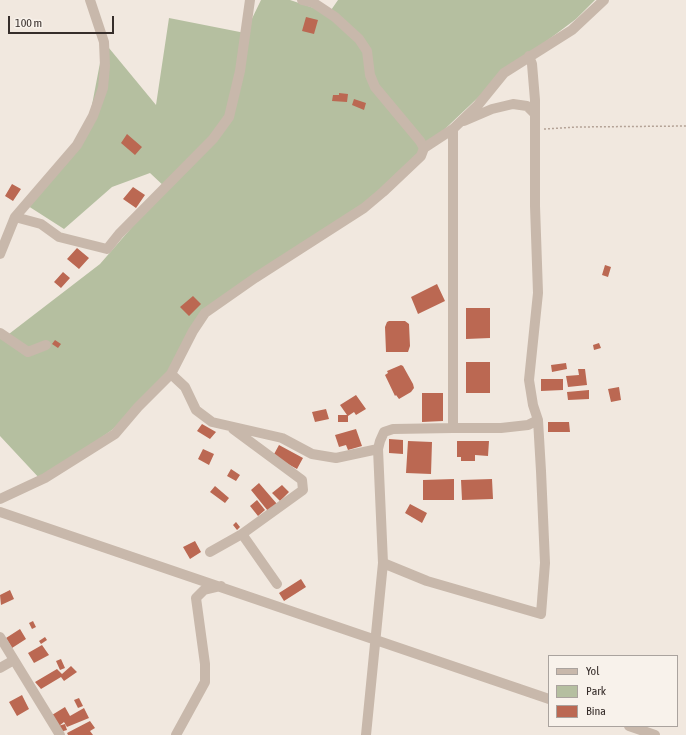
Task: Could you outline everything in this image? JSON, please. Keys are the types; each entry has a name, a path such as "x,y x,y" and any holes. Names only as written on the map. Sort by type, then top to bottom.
{"street":[{"path":"0,254 15,217 77,145 86,131 96,109 103,88 105,66 104,42 90,0"},
{"path":"15,217 41,224 59,237 107,249 119,234 209,144 229,117 240,71 250,0"},
{"path":"302,0 314,3 335,17 359,39 367,51 370,75 375,87 424,148"},
{"path":"0,500 45,478 115,434 138,407 171,374 193,331 205,313 261,274 364,208 384,192 421,156 424,148 453,129 478,105 504,73 572,30 604,0"},
{"path":"383,564 427,581 541,614 545,563 538,420 533,406 529,380 538,293 535,206 536,130 532,64 529,56"},
{"path":"460,122 492,109 514,104 527,106 535,114"},
{"path":"453,129 453,428"},
{"path":"0,334 28,352 46,345"},
{"path":"171,374 185,387 196,410 212,422 282,438 312,454 336,458 378,449"},
{"path":"366,735 377,640 383,564 378,449 384,432 394,429 501,428 528,425 538,420"},
{"path":"210,552 242,534 303,490 302,480 230,426"},
{"path":"0,512 222,586 548,699"},
{"path":"242,534 277,584"},
{"path":"176,735 205,682 205,664 196,598 204,590 222,586"},
{"path":"0,637 60,735"},
{"path":"0,668 14,660"},
{"path":"632,727 655,735"}],"path":[{"path":"536,130 577,127 686,126"}],"green space":[{"path":"261,0 290,0 329,13 338,0 595,0 576,19 504,73 373,197 211,309 171,374 112,430 41,480 0,436 0,334 5,337 100,264 166,188 150,173 112,187 64,229 25,204 87,131 104,42 156,105 169,18 245,33"}],"building":[{"path":"306,17 318,20 314,34 302,31"},
{"path":"339,93 348,94 347,102 332,101 333,95 339,95"},
{"path":"354,99 366,103 364,110 352,105"},
{"path":"127,134 142,147 135,155 121,143"},
{"path":"12,184 21,189 13,201 5,196"},
{"path":"133,187 145,195 136,208 123,199"},
{"path":"77,248 89,258 79,269 67,259"},
{"path":"605,265 611,267 608,277 602,275"},
{"path":"63,272 70,278 61,288 54,282"},
{"path":"437,284 445,301 418,314 411,297"},
{"path":"193,296 201,304 189,316 180,307"},
{"path":"466,308 490,308 490,338 466,339"},
{"path":"389,321 405,321 409,324 410,346 408,352 386,352 385,327"},
{"path":"55,340 61,344 58,348 52,344"},
{"path":"599,343 601,348 594,350 593,345"},
{"path":"466,362 490,362 490,393 466,393"},
{"path":"566,363 567,369 552,372 551,365"},
{"path":"401,365 403,366 414,388 411,392 399,399 396,395 395,396 385,375 388,373 387,371"},
{"path":"578,369 585,369 587,385 568,387 566,376 579,375"},
{"path":"541,379 563,379 563,390 541,391"},
{"path":"619,387 621,400 611,402 608,389"},
{"path":"589,390 589,399 568,400 567,392"},
{"path":"422,393 443,393 443,421 422,422"},
{"path":"356,395 366,409 356,415 354,412 348,416 348,422 338,422 338,415 347,415 340,405"},
{"path":"326,409 329,419 315,422 312,412"},
{"path":"548,422 569,422 570,432 548,432"},
{"path":"202,424 216,432 210,439 197,431"},
{"path":"356,429 362,446 348,450 346,445 339,447 335,435"},
{"path":"389,439 403,440 403,454 389,453"},
{"path":"408,441 432,442 431,474 406,473"},
{"path":"457,441 489,441 488,456 475,455 475,461 461,461 461,457 457,457"},
{"path":"279,445 303,458 297,469 273,456"},
{"path":"203,449 214,454 209,465 198,459"},
{"path":"231,469 240,475 236,481 227,476"},
{"path":"454,479 454,500 423,500 423,480"},
{"path":"492,479 493,499 462,500 461,480"},
{"path":"259,483 277,504 268,511 251,490"},
{"path":"282,485 289,492 280,501 272,493"},
{"path":"215,486 229,498 225,503 210,492"},
{"path":"257,500 265,510 258,516 250,506"},
{"path":"410,504 427,513 422,523 405,513"},
{"path":"236,522 240,527 237,530 233,525"},
{"path":"195,541 201,552 190,559 183,547"},
{"path":"301,579 306,587 284,601 279,593"},
{"path":"10,590 14,599 1,605 0,595"},
{"path":"33,621 36,627 32,629 29,623"},
{"path":"20,629 26,639 12,648 6,638"},
{"path":"45,637 47,640 41,644 39,641"},
{"path":"42,645 49,655 34,663 28,653"},
{"path":"61,659 65,668 60,670 56,661"},
{"path":"71,666 77,672 64,681 61,677 41,689 35,682 57,669 62,674"},
{"path":"22,695 29,709 17,716 9,702"},
{"path":"79,698 83,706 78,708 74,700"},
{"path":"65,707 70,716 84,708 89,718 67,727 64,722 59,726 52,715"},
{"path":"90,721 95,728 90,731 93,735 68,735 67,733"},
{"path":"65,724 67,730 60,732 58,726"}]}
